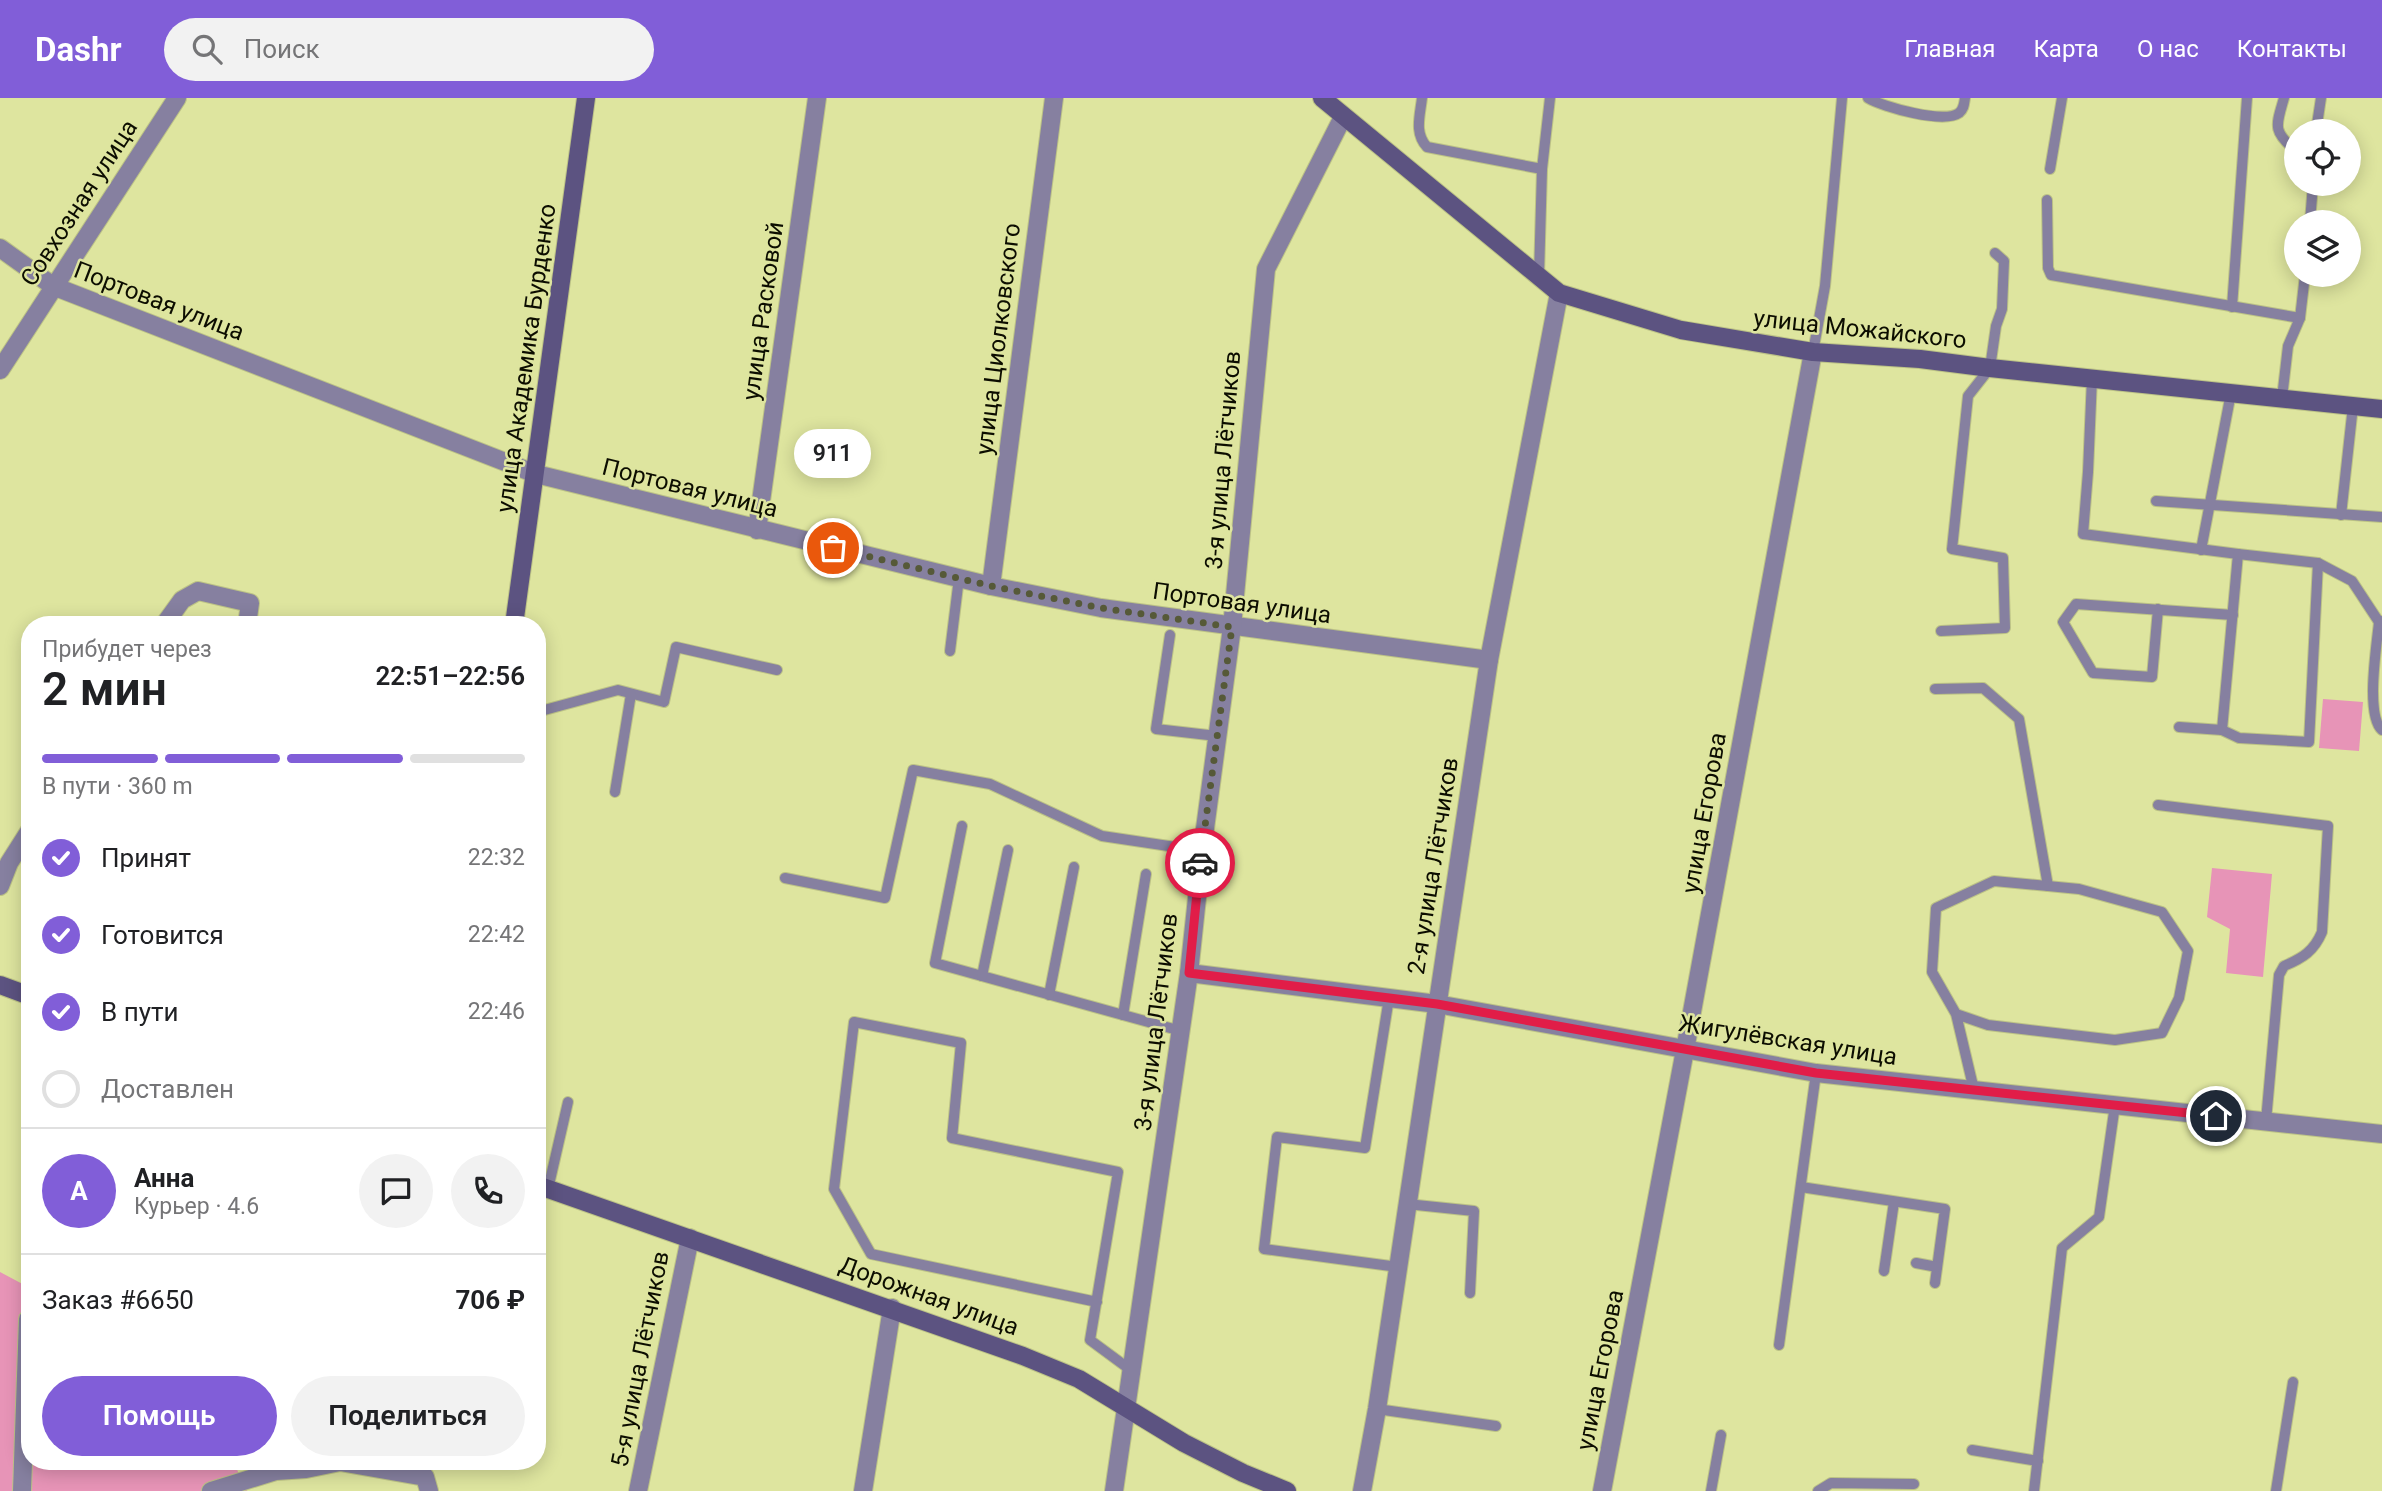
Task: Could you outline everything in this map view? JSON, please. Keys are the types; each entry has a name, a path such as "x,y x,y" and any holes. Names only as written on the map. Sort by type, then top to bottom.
{"street":[{"name":"Совхозная улица","path":"0,370 177,98"},
{"name":"улица Академика Бурденко","path":"515,616 586,98"},
{"name":"улица Расковой","path":"757,530 817,98"},
{"name":"улица Циолковского","path":"991,586 1054,98"},
{"name":"улица Можайского","path":"1322,98 1559,293 1681,330 1813,352 1920,359 2382,409"},
{"name":"3-я улица Лётчиков","path":"1114,1491 1189,973 1202,850 1232,627 1266,269 1343,117"},
{"name":"Портовая улица","path":"0,248 53,286 536,474 991,586 1101,608 1489,660"},
{"name":"2-я улица Лётчиков","path":"1362,1491 1377,1409 1489,660 1559,293"},
{"name":"улица Егорова","path":"1602,1491 1813,352"},
{"path":"170,616 182,600 198,591 250,603 248,616"},
{"path":"0,886 9,863 21,844"},
{"name":"Жигулёвская улица","path":"1189,973 1437,1004 1816,1073 2382,1134"},
{"path":"0,985 21,993"},
{"name":"Дорожная улица","path":"546,1188 1023,1356 1079,1379 1196,1450 1243,1474 1287,1491"},
{"name":"5-я улица Лётчиков","path":"638,1491 690,1238"},
{"path":"863,1491 892,1308"},
{"path":"22,1491 23,1470"},
{"path":"212,1491 276,1471 291,1470"},
{"path":"390,1470 428,1476"}],"lane":[{"path":"1422,98 1418,131 1427,148 1542,169"},
{"path":"1539,276 1542,169 1550,98"},
{"name":"улица Егорова","path":"1813,352 1825,286 1842,98"},
{"path":"1868,98 1878,105 1941,117 1957,115 1964,107 1965,98"},
{"path":"2050,169 2062,98"},
{"path":"2232,307 2247,98"},
{"path":"2284,98 2276,127 2284,141"},
{"path":"2318,119 2321,98"},
{"path":"2047,200 2048,268 2051,275 2300,318"},
{"path":"1941,631 2005,628 2003,558 1952,549 1968,396 1990,368 1996,326 2002,309 2004,261 1995,253"},
{"path":"2282,398 2288,346 2300,318 2304,287"},
{"path":"2092,378 2083,534 2318,564 2352,581 2381,622 2372,708 2382,730"},
{"path":"2201,550 2231,393"},
{"path":"2341,515 2353,406"},
{"path":"2156,501 2382,517"},
{"path":"2222,730 2238,554"},
{"path":"2179,727 2222,730 2239,738 2309,742 2318,564"},
{"path":"950,652 959,578"},
{"path":"2158,609 2152,677 2092,673 2063,622 2076,604 2158,609 2233,615"},
{"path":"1170,635 1156,729 1217,736"},
{"path":"546,710 618,690 664,702 676,647 777,670"},
{"path":"1935,690 1983,688 2019,719 2048,886"},
{"path":"615,792 631,694"},
{"path":"785,878 885,898 913,770 990,784 1102,836 1202,850"},
{"path":"2158,805 2328,826 2322,932 2316,946 2303,958 2284,966 2279,975 2266,1121"},
{"path":"962,826 935,964 1181,1031"},
{"path":"982,976 1008,850"},
{"path":"1049,995 1074,867"},
{"path":"1123,1015 1146,874"},
{"path":"1956,1014 1988,1025 2115,1040 2162,1033 2179,998 2189,951 2162,912 2079,889 1994,881 1936,908 1932,972 1956,1014 1974,1090"},
{"path":"1389,998 1365,1148 1277,1137 1264,1249 1398,1267"},
{"path":"1097,1302 871,1254 834,1189 854,1022 961,1043 953,1138 1118,1172 1097,1302 1090,1340 1132,1371"},
{"path":"1779,1345 1816,1073"},
{"path":"546,1177 568,1102"},
{"path":"2034,1491 2062,1248 2099,1217 2115,1105"},
{"path":"1801,1187 1945,1209 1935,1283"},
{"path":"1884,1271 1894,1202"},
{"path":"1407,1204 1474,1211 1470,1293"},
{"path":"1916,1264 1937,1267"},
{"path":"2276,1491 2293,1382"},
{"path":"1377,1409 1496,1426"},
{"path":"1711,1491 1721,1435"},
{"path":"1972,1450 2038,1461"},
{"path":"1818,1491 1831,1483 1914,1484"}],"shaded area":[{"path":"2323,699 2363,702 2359,751 2319,748"},
{"path":"2212,868 2272,874 2263,977 2226,973 2230,929 2207,917"},
{"path":"0,1272 21,1283 21,1470 237,1470 247,1491 0,1491"}],"way so far":[{"path":"833,548 991,586 1101,608 1232,627 1200,863"}],"place":[{"name":"911","path":"833,548"}],"route":[{"path":"1200,863 1189,973 1437,1004 1816,1073 2216,1116"}]}
